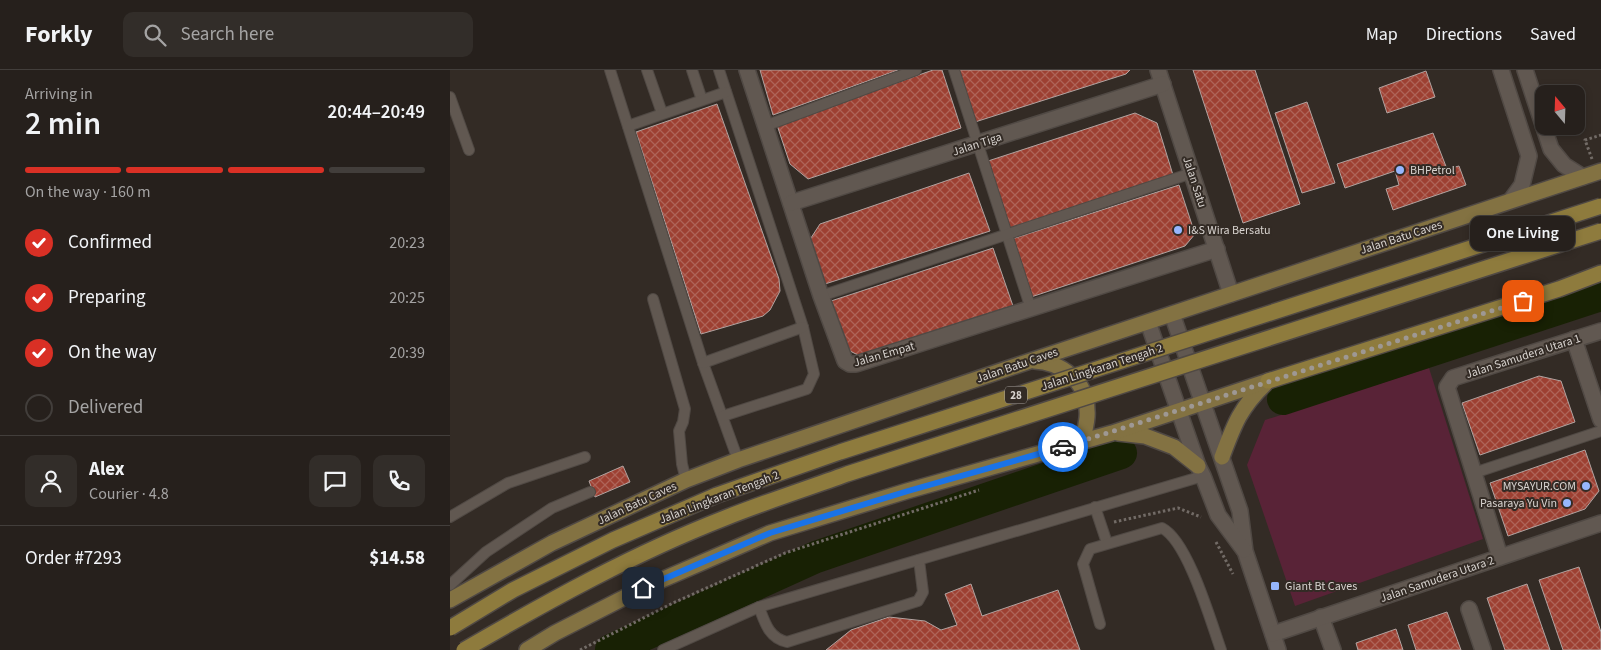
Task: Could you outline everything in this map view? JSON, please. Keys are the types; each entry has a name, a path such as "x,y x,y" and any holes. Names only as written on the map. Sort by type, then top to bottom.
{"highway":[{"name":"Jalan Lingkaran Tengah 2","path":"450,628 513,590 613,540 717,496 850,449 1601,206"},
{"name":"Jalan Lingkaran Tengah 2","path":"464,650 535,609 630,560 724,518 847,474 1601,231"},
{"path":"1268,381 1560,289 1601,273"}],"main road":[{"name":"Jalan Batu Caves","path":"451,595 552,543 686,480 738,460 1601,171"},
{"path":"1030,361 1048,361 1060,367 1074,378 1084,393 1087,410 1085,430 1065,447"},
{"path":"528,650 555,633 643,588 770,533 908,491 1112,433 1268,381"},
{"path":"1222,457 1238,417 1250,399 1268,381"},
{"path":"1112,433 1145,436 1174,447 1201,471"}],"street":[{"name":"Jalan Empat","path":"748,70 764,126 792,203 821,296 846,361 850,364 856,364 1217,250"},
{"path":"1501,70 1529,156 1522,185 1512,200"},
{"path":"1525,70 1551,149 1564,165 1584,177"},
{"name":"Jalan Tiga","path":"792,203 978,144 1161,77"},
{"name":"Jalan Satu","path":"1161,77 1231,294"},
{"path":"1172,314 1204,402 1240,511 1245,551 1278,650"},
{"path":"1148,322 1218,516 1245,551"},
{"name":"Jalan Samudera Utara 1","path":"1500,557 1447,387 1453,378 1601,331"},
{"path":"1574,339 1601,420"},
{"name":"Jalan Samudera Utara 2","path":"1273,634 1601,524"},
{"path":"1469,609 1483,650"},
{"path":"1321,617 1333,650"}],"lane":[{"path":"610,70 703,363 738,460"},
{"path":"647,70 662,113"},
{"path":"692,70 702,100"},
{"path":"719,70 803,327 814,374 807,389 723,416"},
{"path":"764,126 916,70"},
{"path":"954,70 1031,309"},
{"path":"628,126 726,92"},
{"path":"450,98 469,150"},
{"path":"821,296 1192,173"},
{"path":"653,300 685,409 679,431 682,464 686,480"},
{"path":"703,363 803,327"},
{"path":"1474,473 1601,431"},
{"path":"450,517 508,483 585,457"},
{"path":"663,650 759,608 1095,506 1201,471"},
{"path":"451,595 486,552 552,508 590,492"},
{"path":"1095,506 1107,543"},
{"path":"1100,624 1082,564 1090,549 1162,528 1169,531 1191,565 1221,650"},
{"path":"759,608 768,630 774,637 787,642 918,601 923,592 918,560"}],"path":[{"path":"1585,140 1601,135"},
{"path":"580,650 673,603 785,553 980,489"}],"shaded area":[{"path":"1429,368 1483,539 1295,606 1247,465 1265,420"}],"building":[{"path":"760,70 898,70 773,115"},
{"path":"933,70 942,70 961,128 808,179 790,164 777,125"},
{"path":"958,70 1130,70 1126,74 975,122"},
{"path":"1193,70 1255,70 1300,204 1243,223"},
{"path":"1426,71 1435,97 1387,113 1379,88"},
{"path":"1307,102 1335,183 1302,193 1275,113"},
{"path":"717,104 779,279 780,291 770,310 763,316 701,334 636,132"},
{"path":"1135,113 1157,123 1173,175 1007,229 985,162"},
{"name":"BHPetrol","path":"1433,133 1447,169 1459,166 1466,185 1393,210 1386,189 1399,185 1395,171 1345,188 1337,164"},
{"path":"969,173 990,231 825,284 809,241 820,224"},
{"path":"1179,185 1195,234 1185,246 1028,298 1009,240"},
{"path":"993,248 1013,306 860,356 846,349 831,301"},
{"path":"1539,376 1561,381 1575,422 1480,455 1462,403"},
{"path":"1585,450 1599,491 1585,509 1508,536 1490,483"},
{"path":"623,466 630,482 595,497 589,481"},
{"path":"1579,567 1601,632 1601,650 1563,650 1539,580"},
{"path":"971,584 982,616 1058,590 1080,650 826,650 851,630 889,617 925,621 941,630 957,625 945,594"},
{"path":"1527,584 1550,650 1505,650 1487,598"},
{"path":"1447,612 1461,650 1416,650 1408,625"},
{"path":"1396,629 1403,650 1358,650 1356,643"}],"waterway":[{"path":"1283,399 1601,295"},
{"path":"611,650 816,557 1121,453"}],"way so far":[{"path":"1063,447 1523,301"}],"place":[{"name":"BHPetrol","path":"1400,170"},
{"name":"I&S Wira Bersatu","path":"1178,230"},
{"name":"One Living","path":"1523,301"},
{"name":"MYSAYUR.COM","path":"1586,486"},
{"name":"Pasaraya Yu Vin","path":"1567,503"},
{"name":"Giant Bt Caves","path":"1275,586"}],"route":[{"path":"643,588 770,533 1063,447"}]}
